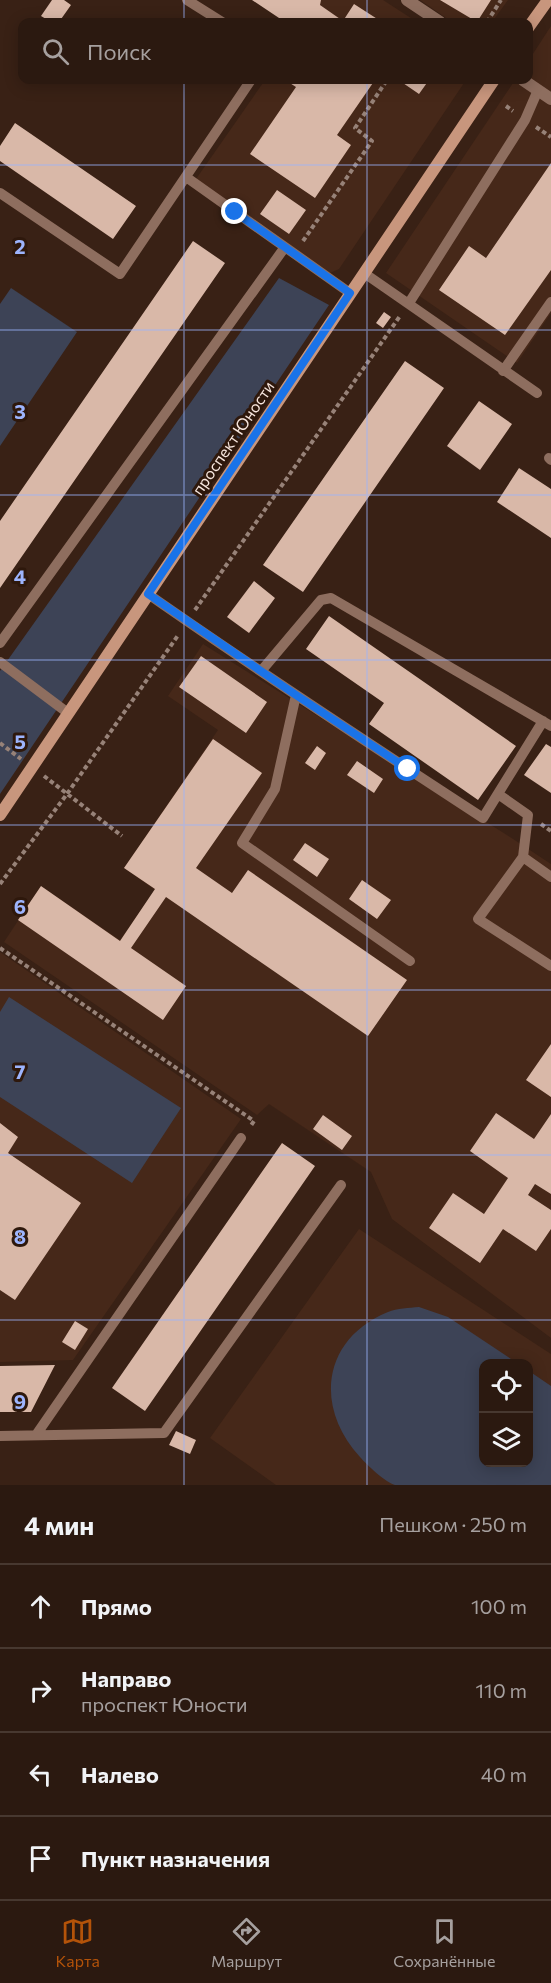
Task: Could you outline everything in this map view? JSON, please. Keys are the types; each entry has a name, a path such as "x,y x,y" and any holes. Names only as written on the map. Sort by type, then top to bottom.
{"main road":[{"path":"533,21 548,0"},
{"name":"проспект Юности","path":"0,815 491,84"}],"street":[{"path":"407,0 434,18"},
{"path":"529,84 551,99"}],"lane":[{"path":"187,0 216,18"},
{"path":"0,193 120,274 248,84"},
{"path":"409,303 525,120 538,90"},
{"path":"186,177 350,293"},
{"path":"0,643 290,250"},
{"path":"364,273 537,393"},
{"path":"503,371 551,302"},
{"path":"148,594 483,818 547,724 331,598 321,600 262,670"},
{"path":"0,663 69,713"},
{"path":"296,695 275,789 242,843 410,961"},
{"path":"498,794 528,815 523,858 478,919 551,966"},
{"path":"523,858 551,877"},
{"path":"36,1435 241,1138"},
{"path":"0,1436 164,1433 341,1185"}],"path":[{"path":"490,18 501,0"},
{"path":"290,250 372,141 355,128 384,84"},
{"path":"0,884 188,622 409,303"},
{"path":"0,743 122,836"},
{"path":"0,948 254,1122 241,1138"}],"shaded area":[{"path":"320,0 383,0 411,18 307,18"},
{"path":"420,0 508,0 495,18 446,18"},
{"path":"551,26 551,313 517,363 386,273 512,84 533,84 533,54"},
{"path":"262,84 463,84 339,269 330,273 196,179"},
{"path":"279,278 329,305 0,794 0,671"},
{"path":"11,288 77,332 0,446 0,304"},
{"path":"203,644 551,864 551,1338 392,1219 371,1172 269,1104 257,1115 4,942 41,886 120,940 155,890 124,868 218,730 168,696"},
{"path":"0,952 241,1119 73,1360 0,1362"},
{"path":"9,997 181,1108 132,1183 0,1097 0,1012"},
{"path":"359,1229 551,1354 551,1485 276,1485 210,1438"},
{"path":"419,1307 448,1317 511,1359 479,1359 479,1467 533,1467 533,1374 551,1386 551,1485 395,1485 381,1477 360,1457 345,1438 336,1417 331,1396 332,1376 338,1357 349,1339 366,1324 403,1308"}],"building":[{"path":"52,0 64,0 71,5 62,18 41,16"},
{"path":"252,0 321,0 320,5 339,18 279,18"},
{"path":"440,0 491,0 480,18 470,18"},
{"path":"354,4 376,18 345,18"},
{"path":"291,84 372,84 337,135 351,145 315,198 250,154 296,87"},
{"path":"404,84 426,84 419,94"},
{"path":"15,123 136,206 113,239 0,161 0,146"},
{"path":"551,163 551,270 505,335 439,290 469,246 486,258"},
{"path":"277,190 306,210 289,234 260,214"},
{"path":"193,241 225,263 0,588 0,521"},
{"path":"384,312 391,317 383,328 376,323"},
{"path":"405,361 444,388 303,592 263,565"},
{"path":"479,401 512,424 480,470 447,446"},
{"path":"519,468 551,489 551,538 497,502"},
{"path":"254,581 275,598 249,633 227,617"},
{"path":"329,616 516,746 478,800 369,724 384,703 306,649"},
{"path":"201,656 267,702 246,733 179,687"},
{"path":"213,739 262,773 196,868 232,893 248,870 407,980 368,1036 166,897 131,948 186,986 163,1020 18,920 41,886 120,941 155,889 124,868"},
{"path":"546,744 551,747 551,793 524,775"},
{"path":"317,746 326,753 315,770 305,763"},
{"path":"357,761 383,779 374,793 347,775"},
{"path":"305,843 329,859 317,877 293,860"},
{"path":"362,880 391,900 377,919 349,899"},
{"path":"551,1044 551,1097 526,1080"},
{"path":"496,1113 534,1139 551,1114 551,1194 535,1184 528,1195 551,1210 551,1229 536,1251 503,1229 480,1263 429,1228 453,1193 484,1214 508,1178 470,1151"},
{"path":"323,1115 352,1136 342,1150 313,1129"},
{"path":"0,1123 18,1137 8,1153 81,1203 15,1300 0,1290"},
{"path":"282,1143 315,1166 145,1411 112,1388"},
{"path":"75,1321 88,1329 75,1350 62,1342"},
{"path":"55,1365 31,1412 0,1412 0,1366"},
{"path":"176,1431 196,1440 190,1454 169,1445"}],"route":[{"path":"235,212 350,293 148,594 408,769"}]}
